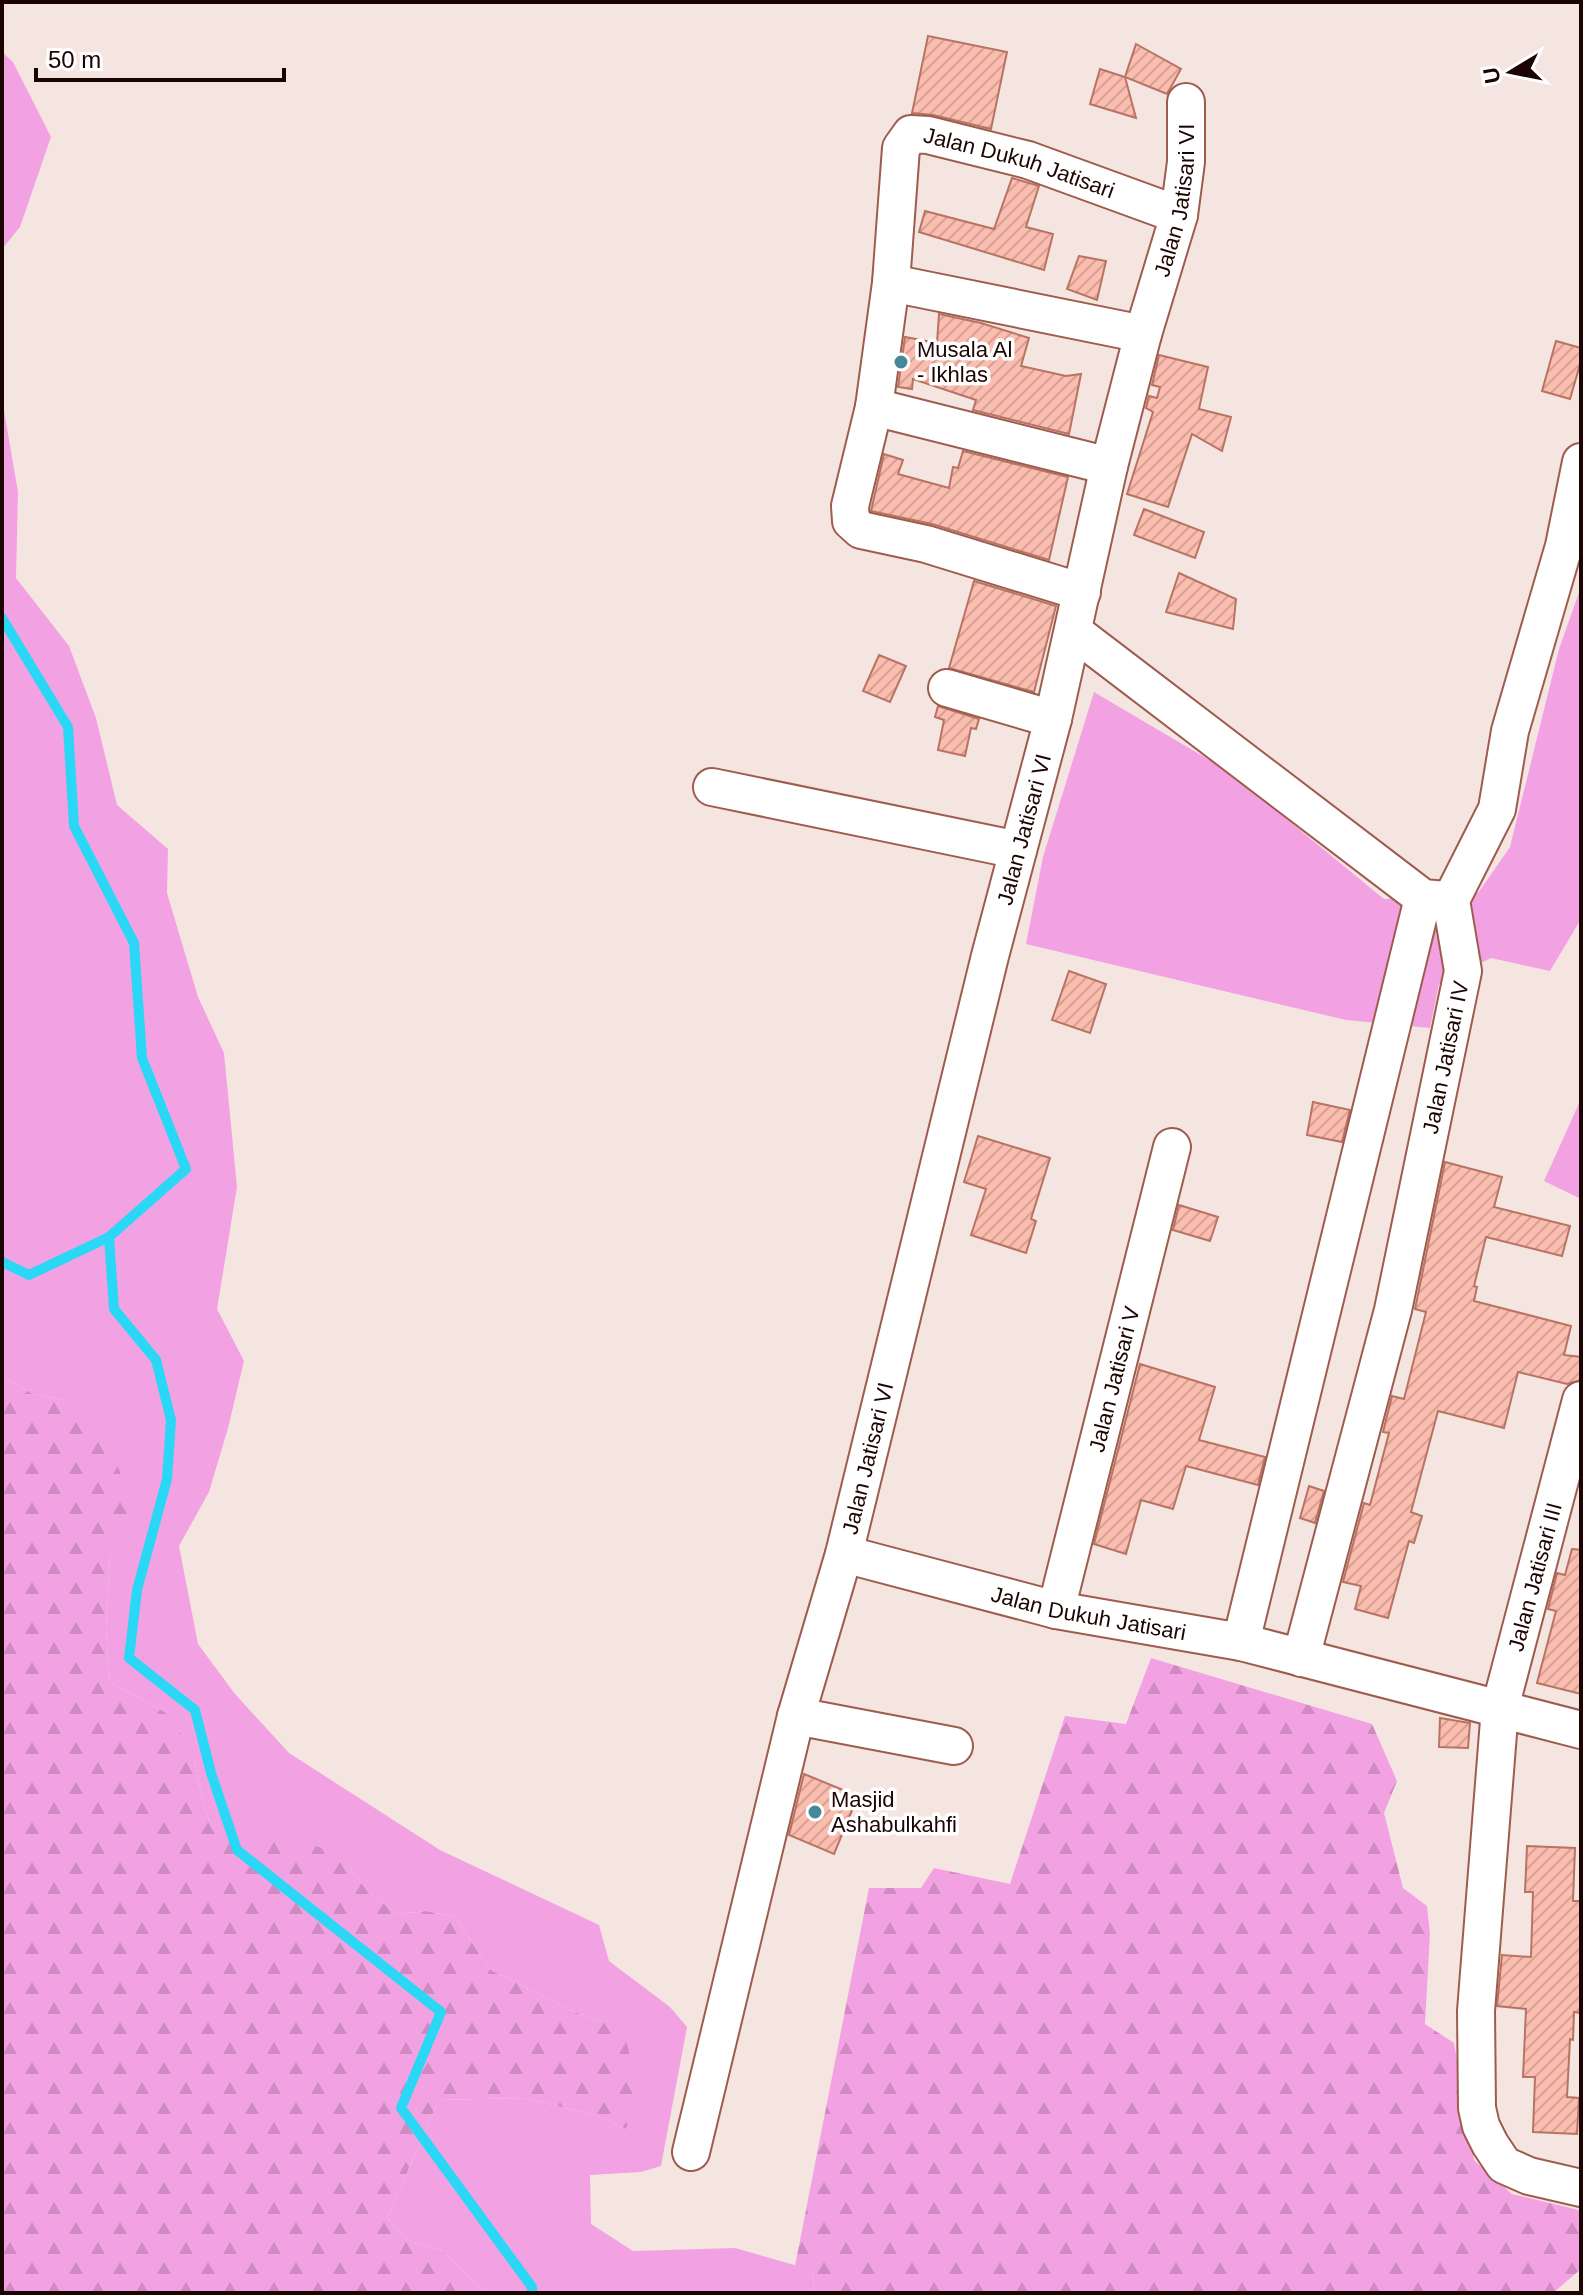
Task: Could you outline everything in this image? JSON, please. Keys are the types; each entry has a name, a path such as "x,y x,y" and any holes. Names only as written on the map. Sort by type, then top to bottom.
{"street":[{"name":"Jalan Jatisari VI","path":"844,1554 986,971 1053,719 1109,466 1143,334 1179,215 1186,162 1186,102"},
{"name":"Jalan Dukuh Jatisari","path":"1082,592 926,544 861,530 851,521 850,506 874,407 891,283 901,148 911,134 928,135 1028,160 1179,215"},
{"path":"891,283 1143,334"},
{"path":"874,407 1109,466"},
{"path":"1241,1642 1437,899 1497,809 1510,731 1564,546 1581,462"},
{"path":"1073,631 1437,899"},
{"path":"947,688 1053,719"},
{"path":"712,787 1018,850"},
{"name":"Jalan Jatisari IV","path":"1301,1658 1393,1310 1463,971 1437,899"},
{"name":"Jalan Jatisari V","path":"1056,1610 1172,1147"},
{"name":"Jalan Jatisari III","path":"1500,1708 1581,1400"},
{"name":"Jalan Dukuh Jatisari","path":"844,1554 1056,1610 1241,1642 1581,1730"},
{"path":"691,2152 796,1716 844,1554"},
{"path":"1500,1708 1476,2011 1477,2108 1481,2126 1504,2165 1529,2176 1581,2188"},
{"path":"796,1716 954,1746"}],"green space":[{"path":"2,52 13,62 51,137 20,227 2,249"},
{"path":"2,399 18,492 16,578 69,646 96,718 117,805 168,849 167,893 198,997 224,1053 237,1187 217,1309 244,1361 209,1492 179,1546 198,1644 235,1694 289,1753 440,1850 599,1925 609,1961 670,2007 687,2027 661,2166 641,2172 590,2175 591,2224 633,2251 735,2248 812,2270 814,2293 486,2293 441,2250 411,2242 387,2218 439,2100 524,2098 598,2116 625,2129 601,2021 572,2011 491,1970 455,1917 426,1911 397,1914 368,1892 349,1867 292,1839 217,1839 205,1810 194,1760 165,1712 110,1682 106,1630 110,1554 129,1524 63,1400 33,1394 2,1377"},
{"path":"1581,587 1581,919 1550,971 1491,958 1439,984 1430,1028 1346,1020 1026,944 1043,857 1094,692 1228,771 1384,899 1478,893 1510,847 1559,649"},
{"path":"1581,1099 1581,1199 1544,1181"},
{"path":"2,1377 33,1394 63,1400 110,1453 119,1469 129,1509 129,1525 110,1554 106,1630 110,1682 165,1712 177,1726 194,1760 205,1810 217,1838 292,1839 322,1848 349,1867 368,1892 397,1914 426,1911 455,1917 491,1970 572,2011 601,2021 626,2040 642,2104 625,2129 598,2116 524,2098 439,2100 387,2218 411,2242 441,2250 486,2293 2,2293"},
{"path":"1151,1658 1372,1724 1397,1781 1384,1813 1403,1888 1427,1906 1430,1934 1425,2024 1454,2043 1474,2160 1512,2194 1579,2210 1581,2269 1553,2293 814,2293 812,2270 795,2266 869,1888 921,1888 934,1868 1010,1884 1065,1716 1126,1724"}],"building":[{"path":"928,36 1007,52 991,129 912,113"},
{"path":"1136,44 1181,69 1167,94 1125,77"},
{"path":"1100,69 1125,77 1136,118 1090,104"},
{"path":"1012,178 1039,186 1026,227 1053,234 1044,270 919,232 925,211 994,229"},
{"path":"1079,256 1106,261 1097,300 1067,289"},
{"path":"939,314 1029,338 1021,366 1066,376 1081,374 1069,434 973,410 976,400 913,379 912,389 898,387 905,337 937,343"},
{"path":"1556,341 1581,348 1581,361 1570,399 1542,391"},
{"path":"1159,355 1208,367 1199,409 1231,417 1222,451 1192,434 1168,507 1127,494 1153,412 1146,408 1149,396 1157,398 1160,387 1152,385"},
{"path":"963,451 1068,477 1049,560 932,524 871,511 884,454 903,460 898,474 949,488 953,467 958,468"},
{"path":"1144,509 1204,532 1195,558 1134,535"},
{"path":"1179,573 1236,599 1233,629 1166,612"},
{"path":"974,581 1056,606 1034,692 949,668"},
{"path":"879,655 906,666 890,702 863,691"},
{"path":"938,706 979,719 976,729 971,728 965,756 938,750 944,720 935,717"},
{"path":"1069,971 1106,984 1090,1033 1052,1020"},
{"path":"1313,1102 1350,1110 1342,1142 1307,1135"},
{"path":"978,1136 1050,1158 1031,1219 1036,1221 1026,1253 971,1235 986,1189 964,1182"},
{"path":"1445,1162 1502,1177 1494,1207 1570,1226 1562,1256 1486,1237 1474,1286 1477,1287 1474,1301 1571,1326 1564,1355 1581,1357 1581,1380 1567,1384 1518,1372 1504,1428 1438,1411 1411,1512 1422,1516 1414,1543 1409,1541 1388,1618 1355,1609 1361,1586 1343,1582 1364,1503 1370,1505 1389,1433 1383,1432 1392,1396 1404,1399 1426,1312 1415,1309"},
{"path":"1179,1205 1218,1217 1210,1241 1173,1230"},
{"path":"1140,1364 1215,1387 1199,1440 1265,1457 1258,1485 1186,1466 1173,1509 1141,1500 1126,1554 1094,1544"},
{"path":"1309,1486 1324,1491 1315,1523 1300,1518"},
{"path":"1572,1549 1581,1550 1581,1694 1537,1683 1556,1611 1548,1609 1557,1573 1565,1575"},
{"path":"1440,1718 1470,1723 1468,1748 1439,1747"},
{"name":"Masjid Ashabulkahfi","path":"804,1774 858,1796 834,1854 789,1835"},
{"path":"1527,1846 1575,1848 1573,1901 1581,1901 1581,2013 1574,2012 1567,2097 1579,2098 1577,2134 1533,2132 1535,2077 1523,2077 1526,2009 1497,2006 1502,1955 1531,1957 1533,1892 1525,1892"}],"waterway":[{"path":"2,618 68,727 74,826 134,943 142,1058 186,1169 109,1237 114,1309 156,1360 171,1420 167,1479 137,1590 129,1658 195,1710 211,1773 237,1850 441,2012 401,2108 532,2287 532,2293"},
{"path":"2,1262 29,1275 109,1237"}],"place":[{"name":"Musala Al - Ikhlas","path":"901,362"},
{"name":"Masjid Ashabulkahfi","path":"815,1812"}]}
